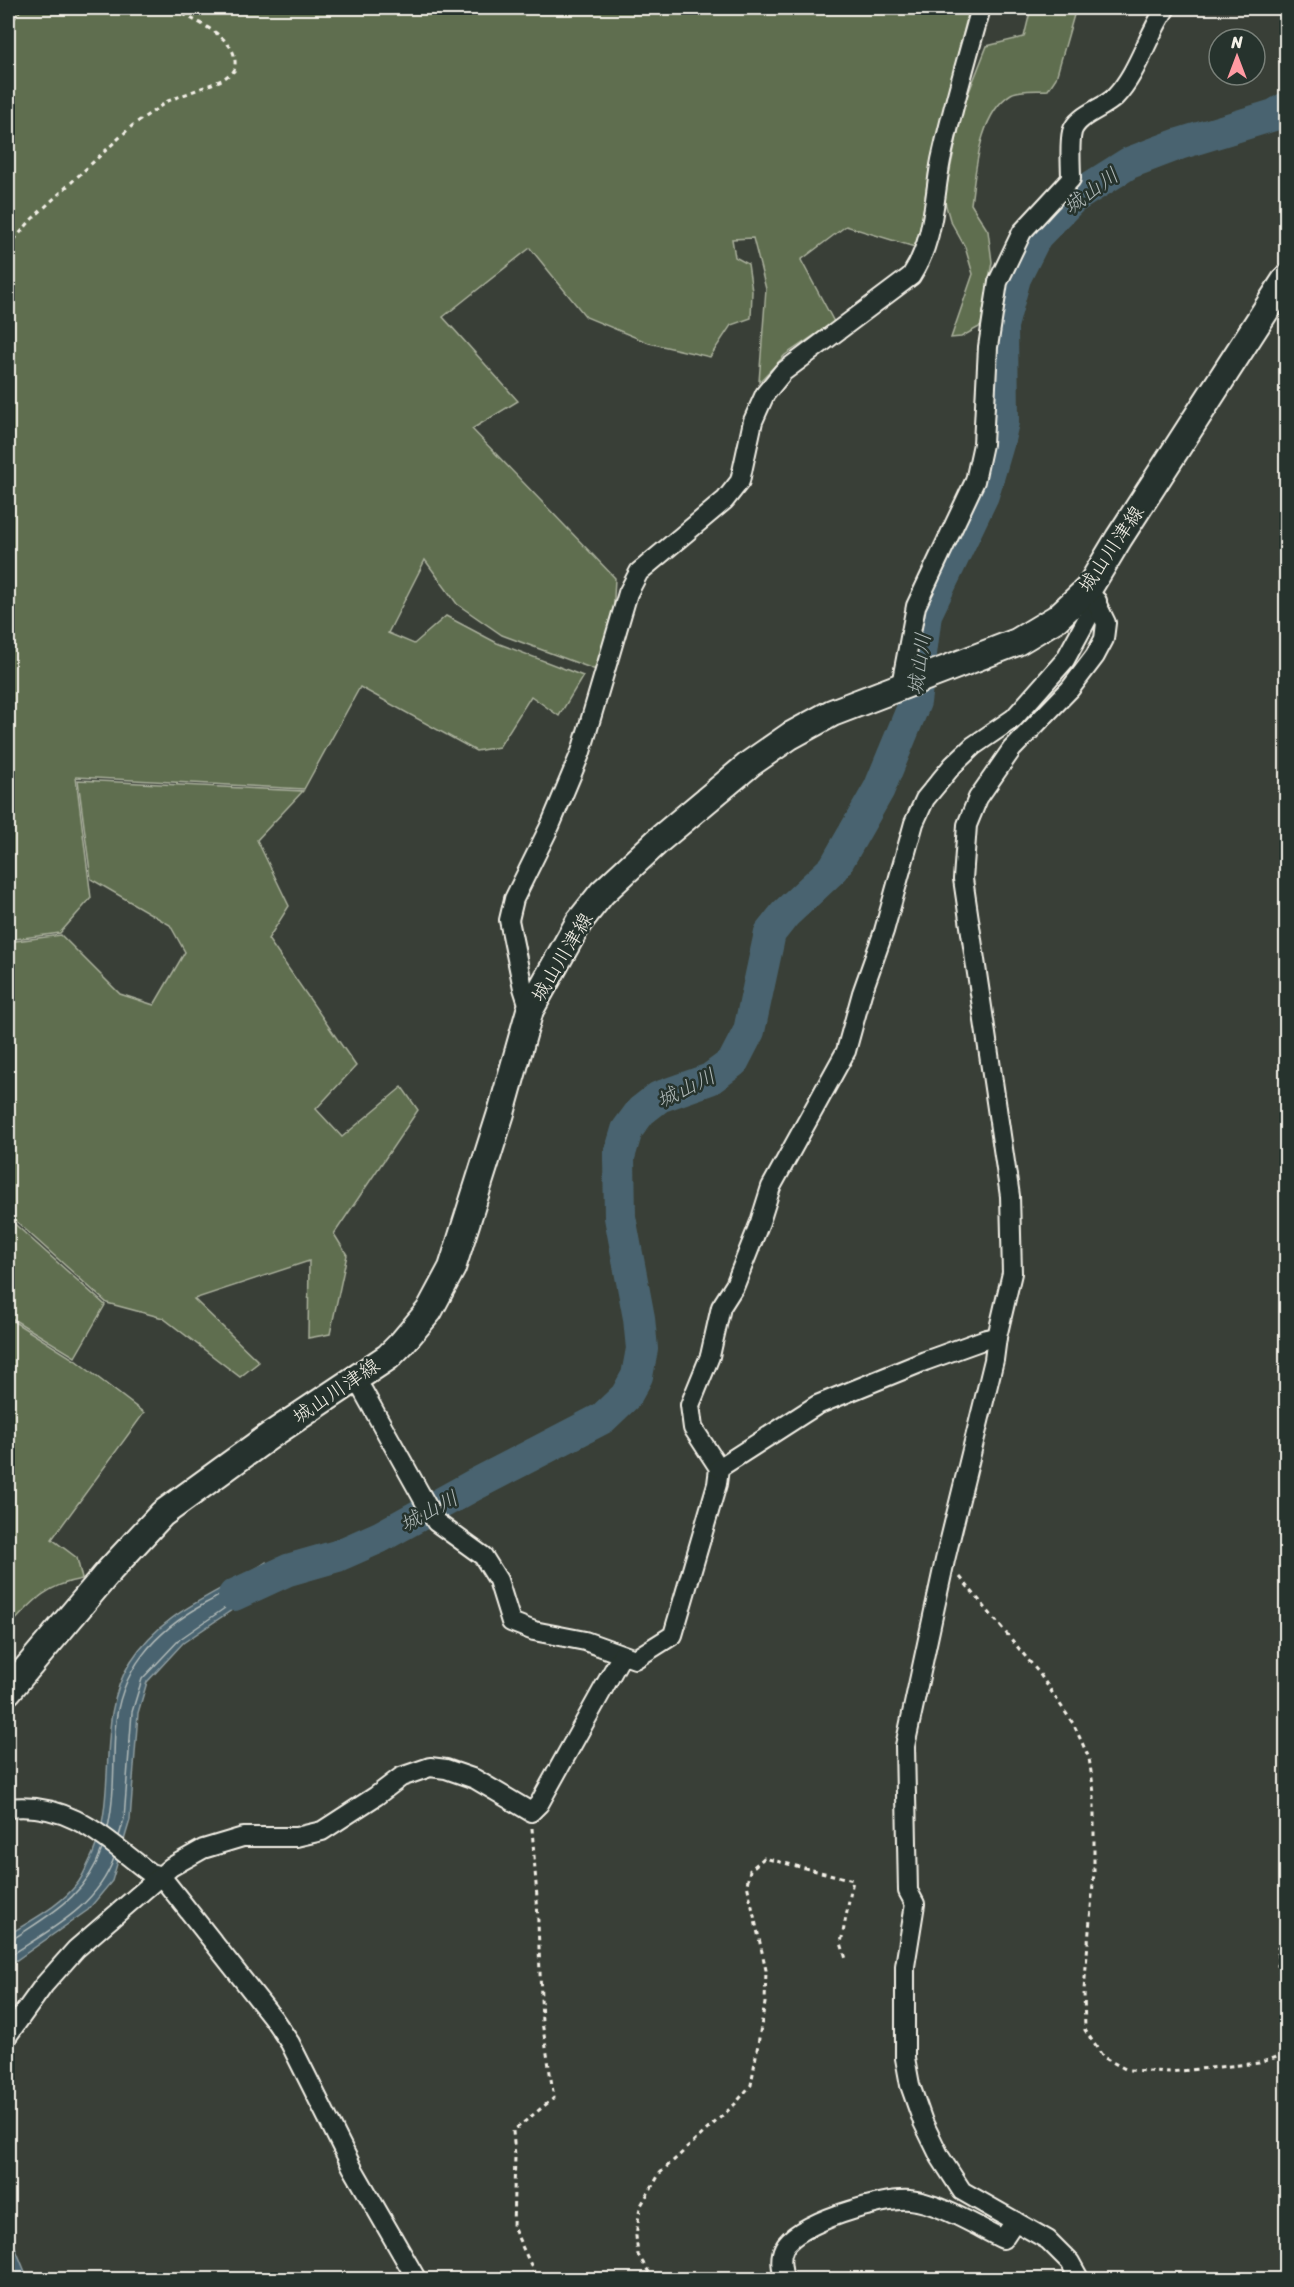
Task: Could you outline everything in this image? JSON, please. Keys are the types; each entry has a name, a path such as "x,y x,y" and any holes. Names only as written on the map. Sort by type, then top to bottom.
{"main road":[{"name":"城山川津線","path":"8,1691 110,1570 162,1514 262,1441 388,1357 429,1311 452,1268 501,1113 530,1010 579,922 602,893 660,839 750,762 789,736 832,713 991,653 1039,630 1093,595 1119,538 1287,279"}],"street":[{"path":"530,1010 523,988 509,920 513,899 550,826 581,752 628,593 639,572 725,500 740,481 753,421 765,394 783,372 911,276 923,258 941,161 981,8"},
{"path":"913,681 916,606 975,482 983,444 988,347 998,282 1022,232 1071,179 1072,132 1080,120 1114,98 1127,81 1155,24 1166,8"},
{"path":"1080,2280 1070,2262 1048,2240 962,2191 940,2157 923,2122 910,2085 905,2058 905,1966 915,1904 908,1891 905,1746 945,1560 994,1360 1012,1273 1010,1196 963,879 967,825 978,798 1012,748 1070,689 1095,656 1104,639 1106,623 1093,595"},
{"path":"363,1391 436,1522 483,1556 498,1580 511,1622 534,1631 585,1641 635,1659 674,1635 717,1484 719,1468 693,1428 690,1405 710,1356 721,1307 735,1285 771,1187 846,1051 862,993 884,931 914,823 925,799 953,765 973,746 1014,718 1065,660 1093,595"},
{"path":"719,1468 817,1405 925,1361 997,1337"},
{"path":"8,2035 45,1985 76,1949 171,1867 203,1849 243,1837 296,1837 322,1831 401,1777 430,1767 446,1769 475,1779 531,1812 539,1804 622,1655"},
{"path":"8,1808 42,1808 69,1817 100,1833 150,1873 161,1876 273,2018 290,2043 352,2167 417,2280"},
{"path":"784,2280 781,2266 784,2248 793,2237 818,2222 871,2205 909,2199 934,2206 1003,2239 1015,2222"}],"path":[{"path":"8,27 21,8"},
{"path":"8,248 32,219 133,125 168,101 222,80 234,71 237,62 230,46 215,32 173,8"},
{"path":"945,1560 1039,1673 1074,1725 1089,1758 1094,1793 1094,1872 1084,1990 1086,2030 1103,2057 1127,2070 1170,2072 1259,2064 1287,2054"},
{"path":"531,1812 542,2022 554,2098 513,2131 515,2156 513,2227 538,2280"},
{"path":"654,2280 638,2255 636,2236 640,2207 660,2173 735,2104 751,2085 765,2003 766,1970 747,1884 750,1870 764,1858 854,1880 841,1943 846,1959"},
{"path":"1287,1938 1278,1948 1278,1968 1287,1990"}],"green space":[{"path":"8,8 961,8 968,14 929,170 918,248 846,226 801,260 834,322 785,355 759,382 766,289 753,238 732,239 735,257 748,264 752,291 751,318 731,325 710,357 649,343 586,317 530,248 443,317 518,401 472,429 615,578 613,618 596,670 502,635 457,604 425,560 388,633 414,644 446,616 497,643 583,676 559,716 531,696 499,747 476,751 360,687 304,789 76,777 91,898 60,933 8,940"},
{"path":"1031,8 1076,8 1056,78 1048,90 1011,94 1000,103 986,128 977,159 971,204 988,231 992,262 981,326 961,337 951,338 973,274 965,247 950,220 944,199 963,107 987,46 1024,37"},
{"path":"78,780 303,791 257,840 289,906 268,939 356,1066 316,1109 342,1137 402,1087 418,1110 334,1234 347,1255 330,1334 308,1338 309,1261 194,1299 259,1362 240,1377 163,1318 107,1303 8,1214 8,942 61,935 120,994 154,1005 185,952 170,925 91,879"},
{"path":"8,1218 105,1305 75,1357 8,1316"},
{"path":"8,1318 75,1360 144,1413 52,1539 77,1558 82,1579 59,1585 42,1595 10,1626 8,1626"}],"water":[{"path":"266,1562 276,1589 238,1606 183,1643 147,1682 138,1713 130,1820 112,1881 88,1910 8,1966 8,1935 45,1912 70,1892 82,1877 98,1840 104,1814 109,1735 113,1710 119,1685 131,1661 144,1643 175,1616"},
{"path":"8,2230 10,2235 28,2279 8,2279"}],"waterway":[{"name":"城山川","path":"234,1595 288,1570 337,1556 380,1537 603,1418 626,1396 637,1376 642,1349 639,1318 620,1217 619,1157 627,1130 641,1111 659,1097 710,1079 733,1062 749,1031 770,933 785,914 834,868 879,789 915,702 926,614 983,495 998,444 1003,422 1002,326 1015,278 1036,236 1072,199 1129,163 1179,144 1274,115 1286,108"}]}
